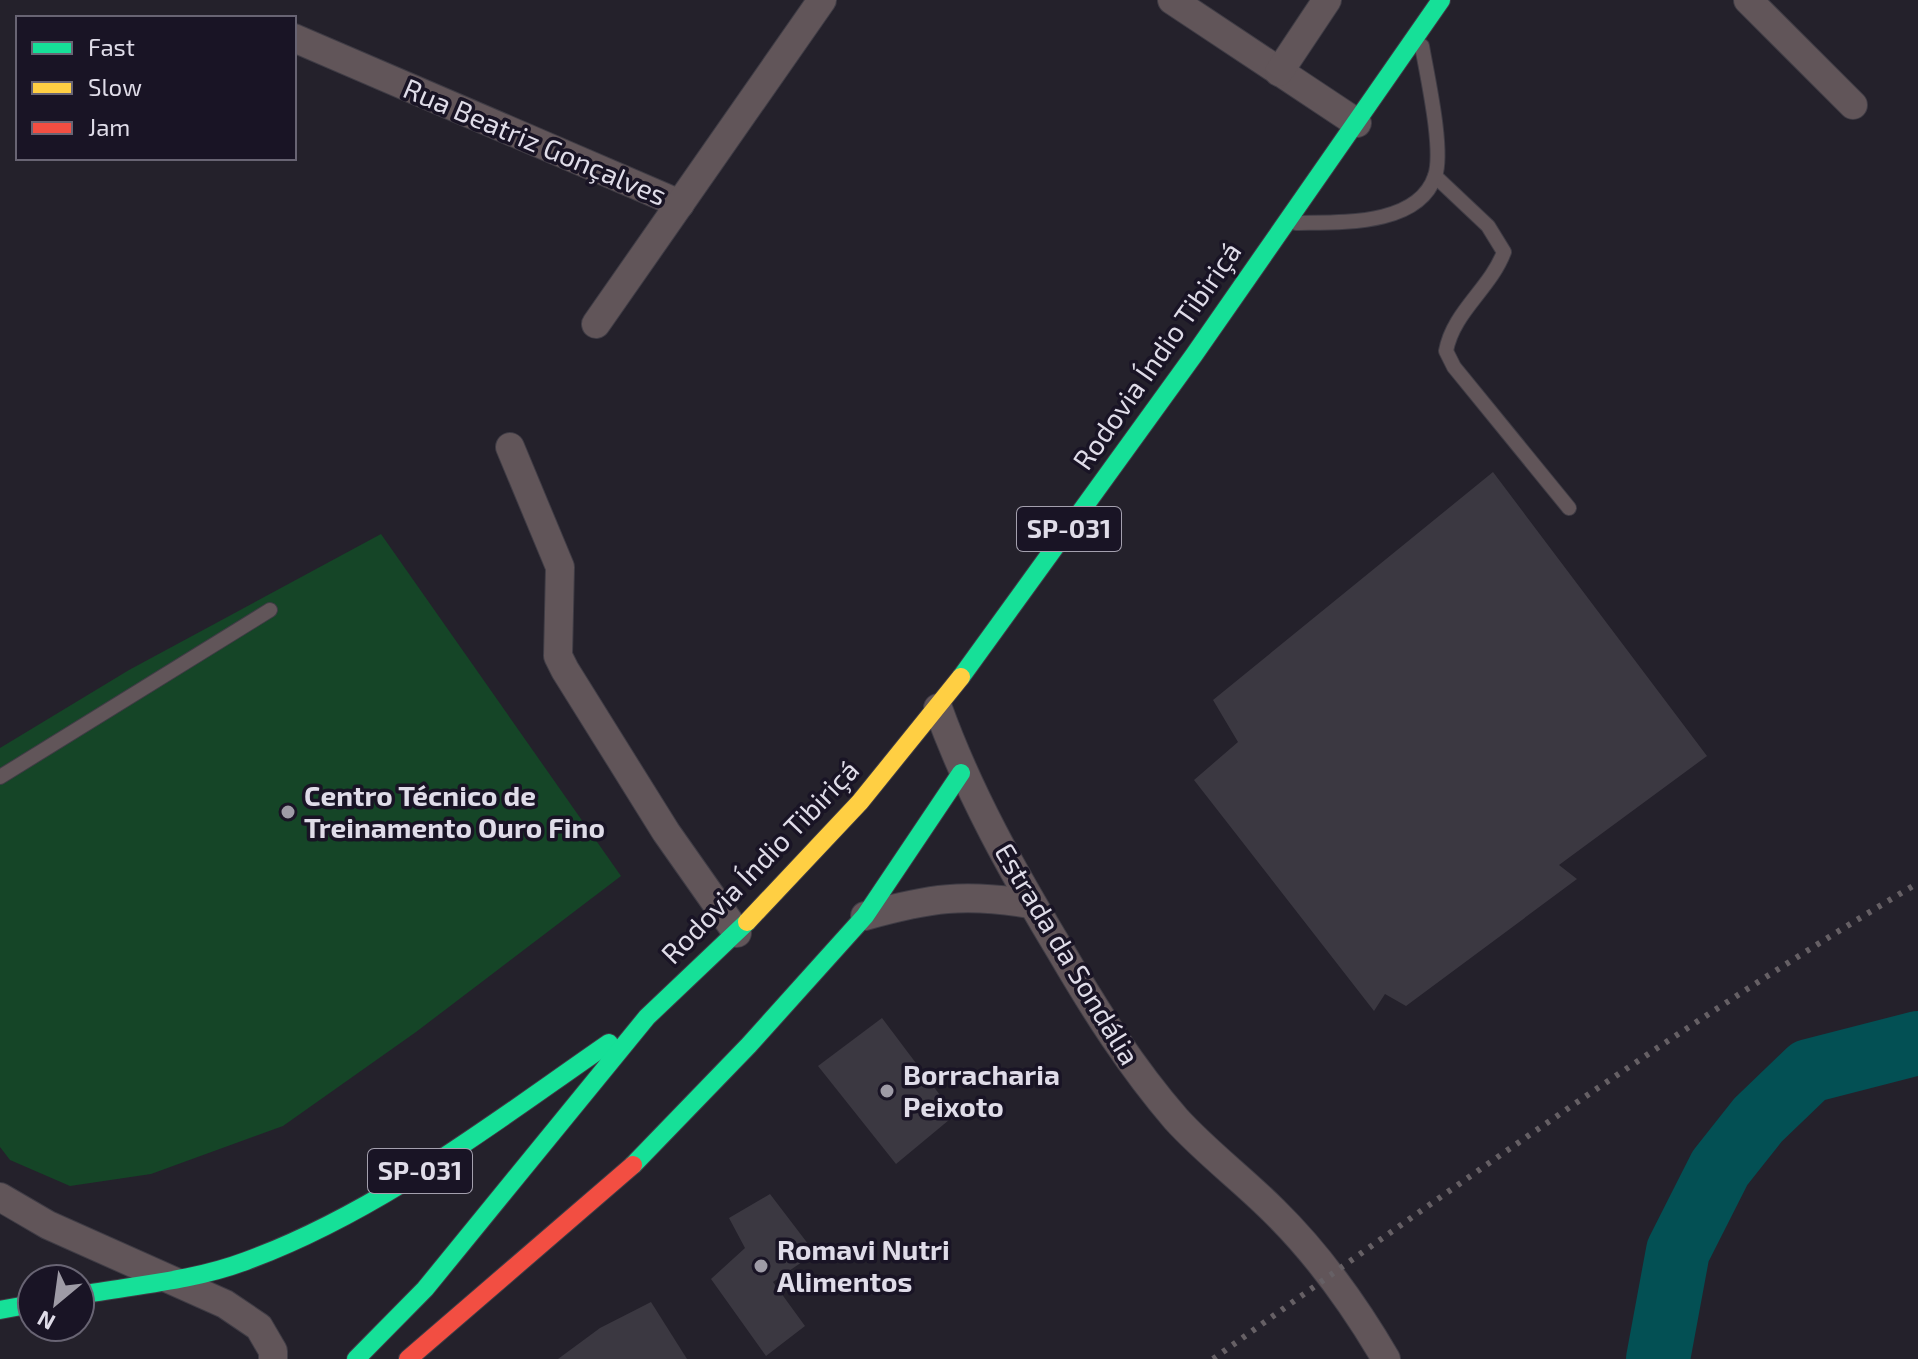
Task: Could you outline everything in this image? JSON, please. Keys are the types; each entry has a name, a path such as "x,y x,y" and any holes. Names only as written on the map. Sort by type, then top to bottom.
{"main road":[{"name":"Rodovia Índio Tibiriçá","path":"356,1359 425,1289 647,1017 737,933 860,802 938,708 1185,367 1441,0"},
{"path":"408,1359 629,1169 749,1045 865,916 961,773"},
{"name":"Rodovia Índio Tibiriçá","path":"96,1292 243,1262 325,1229 462,1143 647,1017"}],"street":[{"name":"Rua Beatriz Gonçalves","path":"296,39 680,204 822,0"},
{"path":"1172,0 1357,123"},
{"path":"1279,72 1327,0"},
{"path":"1748,0 1853,105"},
{"path":"596,324 680,204"},
{"path":"510,447 560,567 558,656 666,832 737,933"},
{"name":"Estrada da Sondália","path":"938,708 961,773 1031,904 1113,1040 1178,1120 1275,1212 1320,1263 1364,1322 1386,1359"},
{"path":"865,916 928,899 953,897 1031,904"},
{"path":"0,1197 48,1225 225,1304 259,1327 273,1351 273,1359"}],"lane":[{"path":"1283,224 1382,216 1408,207 1424,194 1435,176 1435,128 1420,31"},
{"path":"1435,176 1488,226 1504,252 1490,278 1458,320 1446,351 1454,367 1569,508"},
{"path":"0,777 270,610"}],"green space":[{"name":"Centro Técnico de Treinamento Ouro Fino","path":"381,534 621,876 416,1032 283,1126 151,1174 70,1186 10,1160 0,1147 0,748 129,670"}],"building":[{"path":"1493,472 1707,756 1559,865 1577,879 1406,1006 1385,994 1374,1011 1194,780 1238,742 1213,700"},
{"name":"Borracharia Peixoto","path":"882,1018 955,1115 896,1164 818,1066"},
{"name":"Romavi Nutri Alimentos","path":"770,1194 815,1253 773,1282 805,1326 766,1356 711,1279 745,1248 729,1218"},
{"path":"651,1302 687,1359 558,1359 600,1328"}],"waterway":[{"path":"1658,1359 1678,1251 1720,1168 1758,1120 1809,1071 1918,1043"}],"railway":[{"path":"1213,1359 1473,1174 1649,1054 1737,995 1918,883"}],"traffic: fast":[{"path":"961,677 1194,355 1441,0"},
{"path":"633,1165 749,1045 865,916 961,773"},
{"path":"356,1359 425,1289 647,1017 747,922"},
{"path":"96,1293 226,1268 343,1218 434,1164 609,1043"},
{"path":"0,1310 16,1307"}],"traffic: slow":[{"path":"747,922 860,802 961,677"}],"traffic: jam":[{"path":"408,1359 633,1165"}],"place":[{"name":"Centro Técnico de Treinamento Ouro Fino","path":"288,812"},
{"name":"Borracharia Peixoto","path":"887,1091"},
{"name":"Romavi Nutri Alimentos","path":"761,1266"}]}
